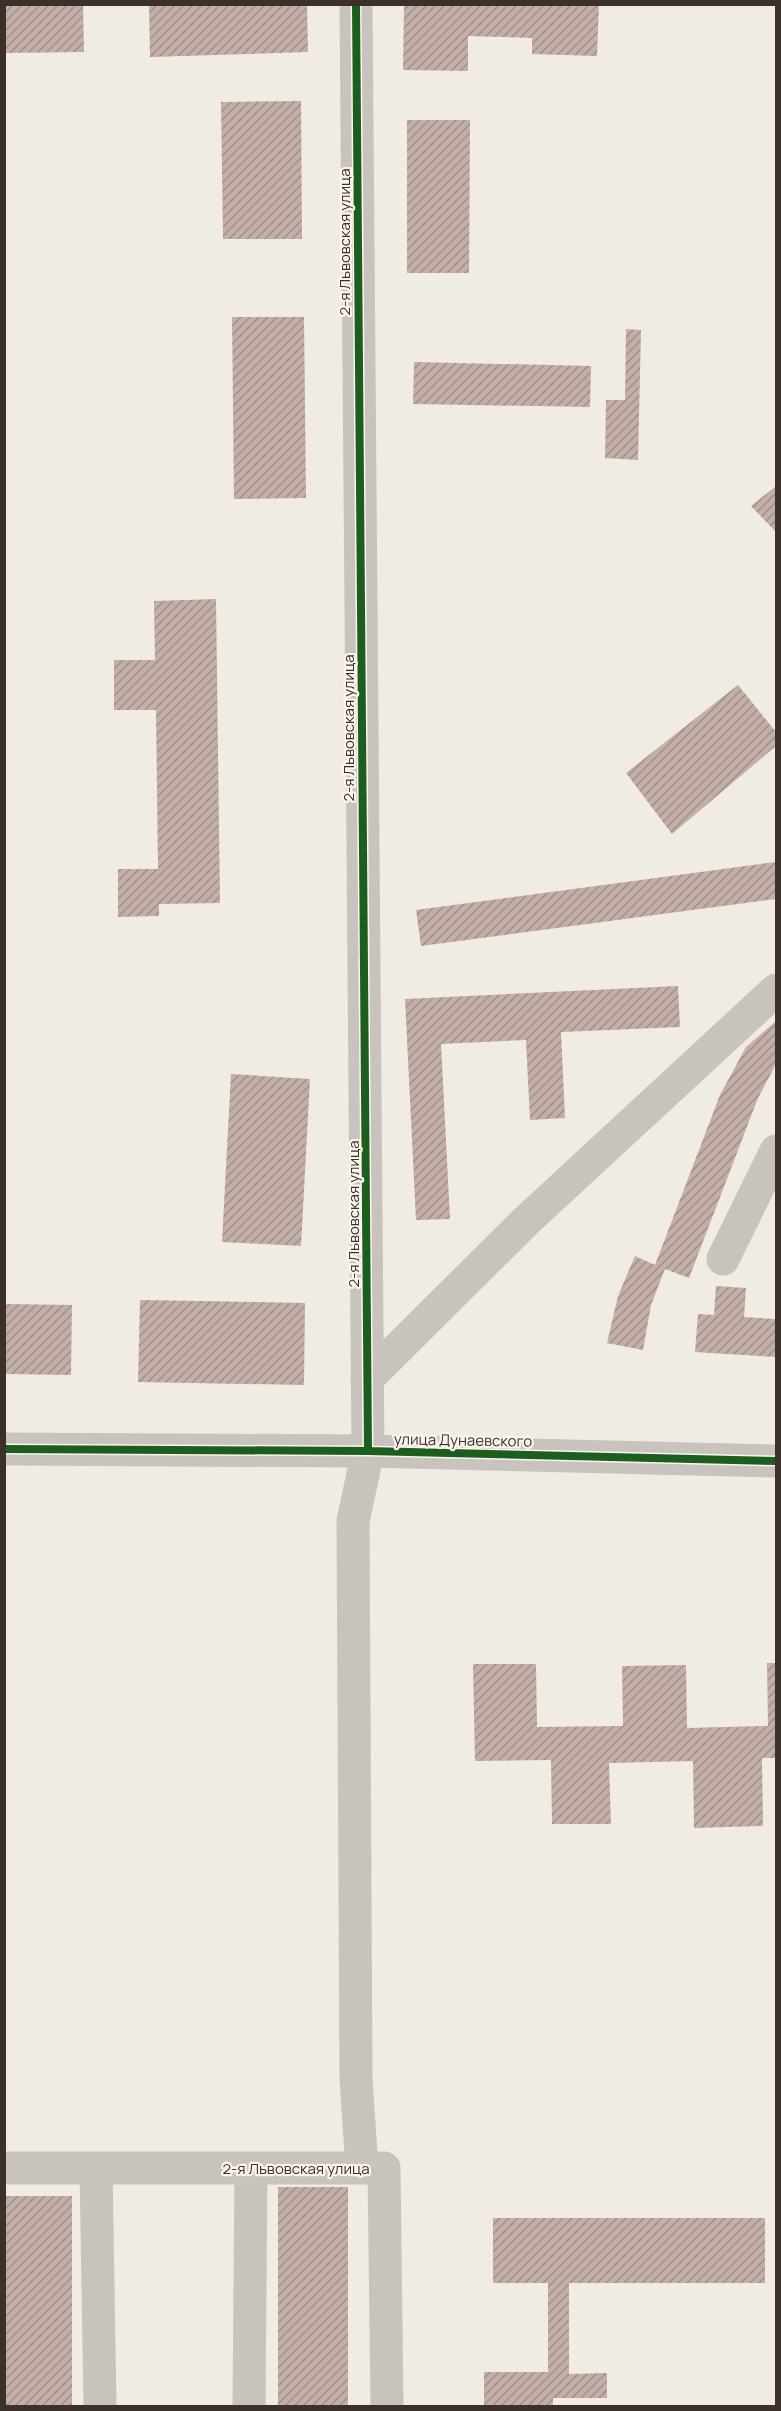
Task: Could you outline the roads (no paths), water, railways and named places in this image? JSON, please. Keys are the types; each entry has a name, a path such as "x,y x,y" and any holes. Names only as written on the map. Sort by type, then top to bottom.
{"street":[{"name":"2-я Львовская улица","path":"356,4 368,1379 368,1451 353,1521 357,2079 362,2168"},
{"path":"368,1379 525,1222 777,990"},
{"path":"723,1259 777,1151"},
{"name":"улица Дунаевского","path":"4,1449 368,1451 777,1461"},
{"name":"2-я Львовская улица","path":"4,2168 384,2168 387,2406"},
{"path":"96,2168 100,2406"},
{"path":"249,2406 250,2168"}]}
